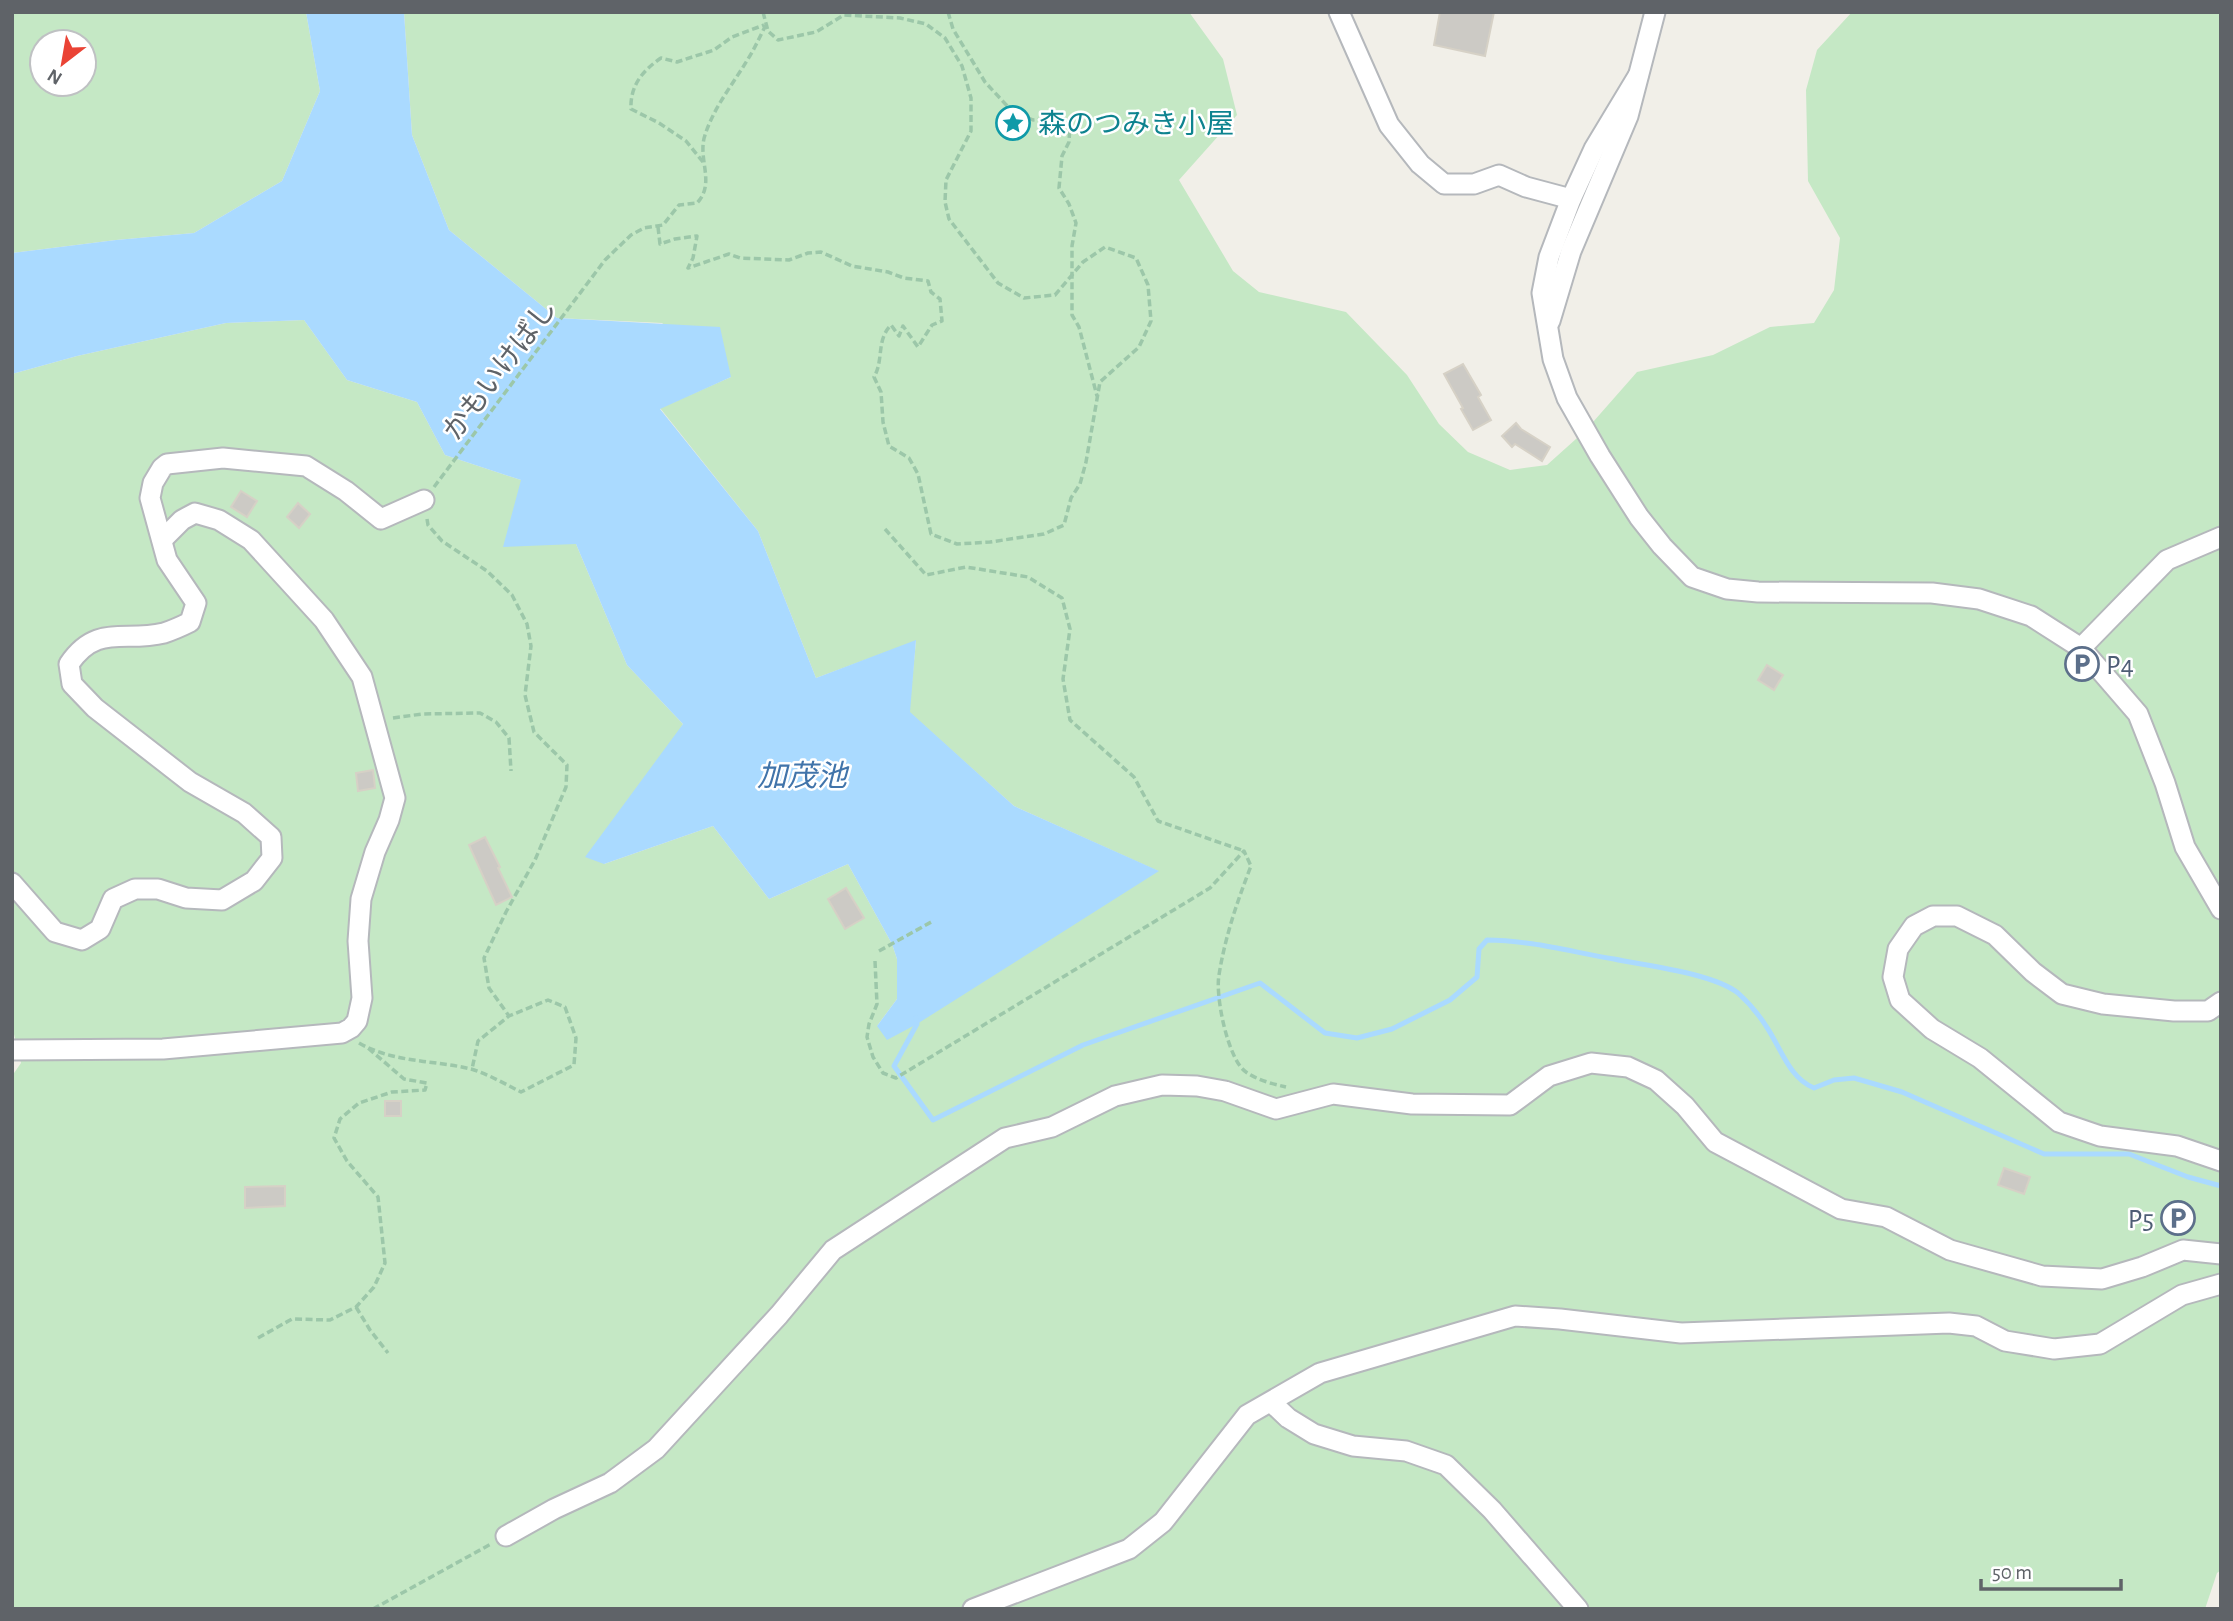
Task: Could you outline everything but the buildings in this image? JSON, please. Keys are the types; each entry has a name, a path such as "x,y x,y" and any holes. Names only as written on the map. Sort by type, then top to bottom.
{"street":[{"path":"1339,12 1389,125 1420,164 1444,184 1474,184 1499,175 1525,187 1571,199"},
{"path":"1546,328 1553,314 1559,284 1575,240 1628,116 1655,12"},
{"path":"1638,76 1594,149 1571,199 1549,257 1542,293 1553,359 1567,398 1639,517 1661,546 1692,577 1727,589 1758,592 1932,593 1979,599 2031,616 2081,648 2138,714 2165,783 2185,847 2221,909"},
{"path":"12,883 55,932 82,940 100,929 113,899 135,889 158,889 186,898 222,900 254,881 272,858 271,837 244,813 190,782 95,708 72,684 69,664 75,655 95,639 163,633 190,622 196,603 167,561 150,498 153,483 162,468 167,464 223,458 306,466 346,491 381,519 424,500"},
{"path":"12,1050 163,1049 342,1033 357,1021 362,998 358,941 361,899 395,797 362,677 324,620 251,540 219,520 195,513 182,520 162,540"},
{"path":"2081,648 2167,560 2221,537"},
{"path":"2221,1002 2208,1011 2174,1011 2103,1004 2062,994 2033,972 1995,935 1957,916 1933,916 1914,926 1898,949 1893,977 1900,1000 1932,1029 1980,1058 2059,1122 2100,1136 2177,1146 2221,1161"},
{"path":"506,1536 554,1509 610,1483 656,1449 779,1315 833,1250 1005,1138 1052,1127 1115,1096 1161,1086 1197,1086 1225,1091 1276,1109 1334,1094 1412,1104 1510,1105 1549,1076 1591,1063 1628,1067 1656,1080 1685,1106 1716,1142 1841,1209 1886,1217 1950,1250 2042,1276 2102,1279 2183,1250 2221,1254"},
{"path":"973,1609 1129,1549 1163,1522 1247,1415 1320,1373 1515,1316 1681,1333 1949,1323 1976,1326 2005,1341 2054,1349 2101,1344 2182,1295 2221,1284"},
{"path":"1271,1402 1288,1418 1314,1434 1353,1446 1406,1451 1446,1465 1492,1510 1578,1609"}],"path":[{"path":"763,12 768,31 778,40 816,32 845,15 900,18 926,24 945,38 961,66 971,98 971,131 946,180 945,202 949,219 998,283 1024,298 1055,295 1083,262 1105,247 1136,258 1148,285 1151,321 1139,348 1100,382 1086,462 1063,525 1044,534 1019,539 957,544 931,534 918,474 909,458 889,446 883,422 881,392 874,377 879,370 883,333 891,325 899,336 903,326 918,347 932,325 942,321 940,299 931,292 928,281 852,266 821,252 808,253 789,260 740,258 729,254 688,268 697,236 660,244 658,227 663,225 679,205 697,203 704,196 707,178 702,147 705,134 727,90 766,25"},
{"path":"948,12 953,29 985,82 1011,110 1033,120 1063,117 1070,124 1069,142 1062,156 1059,188 1076,223 1070,276 1072,315 1079,327 1098,398"},
{"path":"704,165 686,141 631,109 636,83 647,68 661,58 677,62 714,50 732,37 766,25"},
{"name":"かもいけばし","path":"424,500 605,260 631,235 644,228 658,227"},
{"path":"424,500 428,525 442,541 487,571 512,595 527,624 531,646 525,695 534,732 567,765 566,787 535,860 484,958 489,988 509,1016"},
{"path":"885,529 926,575 966,567 1028,577 1062,598 1070,629 1063,679 1070,720 1134,777 1158,821 1244,851 1251,866 1229,923 1218,979 1226,1039 1243,1071 1275,1085 1287,1087"},
{"path":"373,720 422,714 480,713 496,722 509,738 511,771"},
{"path":"875,961 877,1004 867,1037 873,1057 883,1073 896,1078 1210,888 1244,851"},
{"path":"879,951 933,921"},
{"path":"368,1048 409,1060 472,1069 521,1092 575,1065 576,1038 565,1007 548,1000 509,1016 478,1041 472,1069"},
{"path":"258,1338 292,1319 330,1320 356,1307 374,1287 385,1264 378,1196 347,1161 334,1138 340,1119 359,1103 392,1092 425,1090 427,1083 404,1079 368,1048 342,1033"},
{"path":"356,1307 388,1353"},
{"path":"373,1609 506,1536"}],"green space":[{"path":"12,12 306,12 320,91 282,181 194,233 12,253"},
{"path":"404,12 1189,12 1223,59 1237,115 1179,180 1233,271 1259,292 1346,312 1407,375 1439,424 1468,452 1510,470 1547,465 1586,430 1637,372 1713,355 1770,327 1814,323 1834,290 1840,238 1808,181 1806,90 1817,50 1852,12 2221,12 2221,1570 2217,1573 2205,1609 12,1609 12,1076 21,1063 12,1026 12,374 77,356 226,323 304,320 347,380 417,402 445,455 521,480 576,544 627,665 683,724 604,864 713,826 769,899 848,864 892,944 897,959 897,999 877,1026 1158,871 1014,806 909,712 916,641 816,678 758,531 660,408 731,377 662,323 557,318 449,230 412,135"}],"water":[{"name":"加茂池","path":"306,12 404,12 412,135 449,230 557,318 720,327 731,377 660,409 758,531 816,678 916,640 910,712 1014,806 1159,871 917,1024 887,1040 877,1026 897,999 897,959 892,944 848,864 769,899 713,826 604,864 585,857 683,724 627,665 576,544 503,547 521,480 445,455 417,402 347,380 304,320 226,323 77,356 12,374 12,253 194,233 282,181 320,91"}],"waterway":[{"path":"916,1018 917,1024 894,1066 933,1120 1083,1045 1260,983 1325,1033 1357,1038 1392,1029 1450,1000 1477,977 1479,949 1487,940 1519,942 1679,971 1727,986 1753,1009 1792,1070 1814,1088 1834,1080 1854,1078 1902,1092 2044,1154 2129,1154 2188,1177 2221,1186"}],"place":[{"name":"森のつみき小屋","path":"1013,123"},
{"name":"P4","path":"2082,664"},
{"name":"P5","path":"2178,1218"}]}
